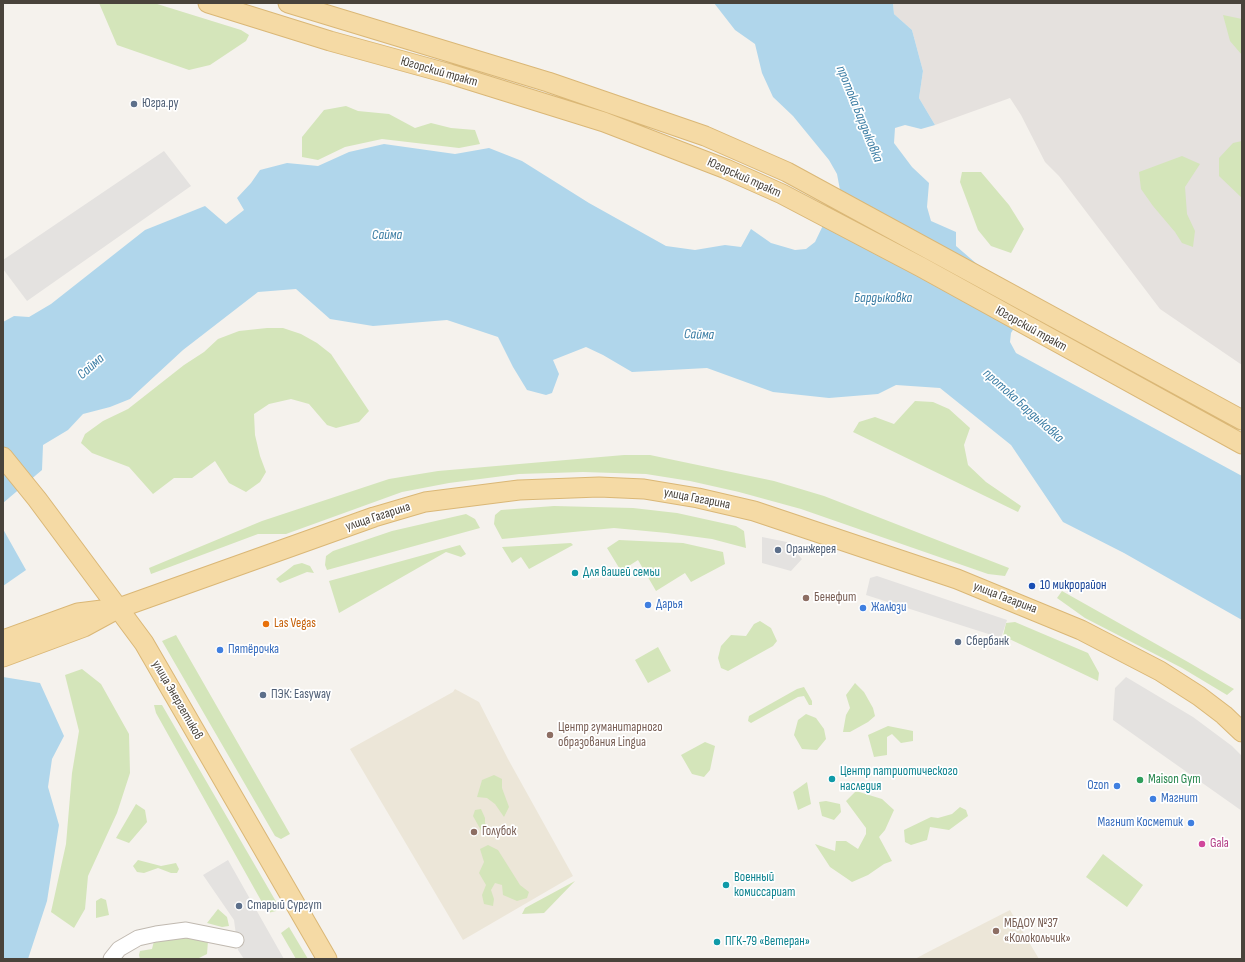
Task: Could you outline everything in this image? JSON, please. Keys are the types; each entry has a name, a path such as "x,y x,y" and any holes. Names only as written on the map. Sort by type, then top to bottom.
{"main road":[{"name":"Югорский тракт","path":"208,3 330,41 450,74 604,122 678,149 782,194 921,267 1059,345 1242,444"},
{"name":"Югорский тракт","path":"288,3 611,103 705,136 787,172 1242,420"},
{"name":"улица Энергетиков","path":"3,458 37,499 144,643 327,959"},
{"name":"улица Гагарина","path":"81,620 119,608 374,517 425,502 519,490 599,486 644,489 698,498 754,511 957,579 1034,609 1081,630 1160,671 1199,696 1224,715 1242,732"},
{"path":"3,640 81,620"},
{"path":"3,657 81,620"}],"street":[{"path":"111,959 118,949 138,938 156,934 186,930 236,940"}],"shaded area":[{"path":"893,3 1242,3 1242,365 1160,309 1059,176 1045,162 1021,115 1010,98 935,125 919,98 923,71 912,30 894,14"},
{"path":"164,151 191,186 27,301 3,269 3,260"},
{"name":"Оранжерея","path":"762,537 787,542 802,559 791,571 762,563"},
{"path":"877,576 1007,620 1001,638 866,595 870,578"},
{"path":"1126,677 1193,717 1232,746 1242,756 1242,811 1113,720 1115,688"},
{"name":"Голубок","path":"455,689 479,702 508,759 573,876 463,940 350,749 453,692"},
{"name":"Старый Сургут","path":"228,860 284,959 244,959 238,950 234,920 203,875"},
{"name":"МБДОУ №37 «Колокольчик»","path":"1010,910 1039,959 915,959 928,952"}],"green space":[{"path":"99,3 154,3 241,30 249,35 246,41 210,65 189,70 117,45"},
{"path":"1223,15 1242,19 1242,55 1230,41"},
{"path":"346,106 358,111 389,114 415,128 431,123 451,128 475,130 480,144 459,148 382,139 345,147 318,160 302,157 302,137 324,110"},
{"path":"1242,141 1242,198 1219,176 1219,158 1233,143"},
{"path":"1182,156 1200,164 1185,187 1187,214 1195,231 1193,247 1182,243 1141,189 1139,172"},
{"path":"962,172 981,172 1009,205 1024,229 1011,253 991,246 978,230 960,182"},
{"path":"283,328 301,334 317,343 331,354 369,411 359,422 336,428 327,425 309,404 291,399 269,404 254,414 255,435 266,472 260,482 246,492 229,483 215,461 192,478 174,478 153,494 129,467 92,453 81,443 85,434 103,421 128,409 184,365 204,352 218,339 239,331"},
{"path":"915,401 933,402 949,409 970,428 964,445 968,465 986,482 1021,506 1018,512 853,432 859,422 875,417 894,424"},
{"path":"624,455 650,455 774,481 824,496 1009,568 1005,576 988,574 801,509 739,492 690,481 646,474 583,472 519,474 449,483 402,492 286,534 258,534 151,574 149,568 262,521 389,479 438,471"},
{"path":"554,506 633,508 677,513 736,526 744,531 746,548 712,539 614,528 502,539 494,524 495,515 501,510"},
{"path":"466,514 475,519 480,528 327,570 325,565 326,556 333,551 392,531"},
{"path":"619,540 683,543 723,552 725,564 691,582 685,573 656,591 638,560 621,571 607,548"},
{"path":"571,543 573,545 529,569 521,557 512,563 502,547"},
{"path":"460,545 466,554 461,557 446,552 339,613 329,581"},
{"path":"302,563 310,566 314,573 307,572 280,583 276,579 294,565"},
{"path":"1062,591 1234,689 1227,695 1182,668 1085,618 1057,598"},
{"path":"760,621 771,628 777,641 773,646 728,671 721,668 718,658 721,646 731,635 746,636 754,624"},
{"path":"1015,622 1088,653 1099,673 1098,681 1003,636 1006,623"},
{"path":"176,635 290,834 281,839 275,836 162,641"},
{"path":"658,647 671,671 648,683 635,660"},
{"path":"82,669 101,684 129,734 130,773 117,813 88,876 85,909 74,928 51,912 66,844 72,773 79,731 65,675"},
{"path":"855,683 864,692 873,708 875,716 868,722 850,732 843,732 846,715 850,708 846,695"},
{"path":"804,687 812,701 812,705 809,705 804,696 798,697 751,723 748,721 749,716 797,689"},
{"path":"154,705 162,705 278,905 276,911 268,913 156,713"},
{"path":"806,714 816,718 824,729 826,739 817,750 802,749 794,735 798,720"},
{"path":"888,726 913,731 913,741 901,743 892,734 887,737 887,755 874,757 868,735"},
{"path":"705,742 715,746 710,770 704,777 692,774 681,755"},
{"path":"494,775 502,779 502,788 509,807 504,817 495,804 487,798 477,797 482,780"},
{"path":"807,782 811,804 798,810 793,792"},
{"path":"856,791 882,799 894,810 885,830 879,837 892,861 884,864 868,875 852,882 830,867 815,844 835,851 836,841 846,841 858,849 866,834 866,828 846,801"},
{"path":"826,801 840,804 841,812 834,820 822,816 819,802"},
{"path":"136,804 145,810 147,822 129,843 116,838"},
{"path":"960,807 966,810 968,816 949,830 930,827 927,840 911,845 905,842 904,830 931,817 938,818 952,814"},
{"path":"481,809 485,818 485,823 489,830 488,837 483,834 473,816 475,810"},
{"path":"488,845 498,850 520,885 529,892 527,898 517,901 503,895 502,885 495,883 491,890 494,899 493,906 484,904 482,895 486,885 479,873 484,862 480,849"},
{"path":"1103,854 1143,885 1127,907 1086,877"},
{"path":"138,860 161,866 176,863 179,869 177,873 171,873 158,868 144,873 137,872 133,866"},
{"path":"575,881 544,913 522,914 525,908"},
{"path":"101,898 106,900 109,915 96,918 96,901"},
{"path":"218,909 227,917 229,926 222,927 207,923"},
{"path":"289,927 308,959 296,959 281,933"},
{"path":"193,937 208,941 207,954 197,959 140,959 140,951 152,949 154,941"}],"water":[{"path":"714,3 893,3 894,14 912,30 923,71 919,98 935,125 921,129 905,125 895,128 894,143 912,167 929,183 927,207 931,221 956,232 956,246 992,277 1023,313 1011,333 1010,342 1016,353 1242,476 1242,620 1124,553 1063,522 1011,445 940,388 896,385 878,394 829,398 773,392 707,368 632,372 586,347 553,360 559,374 552,393 546,395 527,390 513,367 498,337 447,320 373,326 330,319 296,289 258,292 183,350 130,399 110,407 83,414 68,430 43,445 42,470 3,503 3,322 14,316 29,317 51,304 145,230 205,206 226,224 244,210 237,198 251,183 260,170 287,163 318,166 349,152 384,144 455,154 489,148 522,161 589,203 666,246 695,250 725,245 741,247 751,229 771,243 795,250 806,249 815,242 840,190 837,174 829,160 793,116 773,97 762,73 755,44 735,30"},
{"path":"3,529 26,570 3,586"},
{"path":"3,677 40,683 64,736 52,759 48,787 59,825 47,901 28,959 3,959"}],"place":[{"name":"Югра.ру","path":"134,104"},
{"name":"Оранжерея","path":"778,550"},
{"name":"Для вашей семьи","path":"575,573"},
{"name":"10 микрорайон","path":"1032,586"},
{"name":"Бенефит","path":"806,598"},
{"name":"Дарья","path":"648,605"},
{"name":"Жалюзи","path":"863,608"},
{"name":"Las Vegas","path":"266,624"},
{"name":"Сбербанк","path":"958,642"},
{"name":"Пятёрочка","path":"220,650"},
{"name":"ПЭК: Easyway","path":"263,695"},
{"name":"Центр гуманитарного образования Lingua","path":"550,735"},
{"name":"Центр патриотического наследия","path":"832,779"},
{"name":"Maison Gym","path":"1140,780"},
{"name":"Ozon","path":"1117,786"},
{"name":"Магнит","path":"1153,799"},
{"name":"Магнит Косметик","path":"1191,823"},
{"name":"Голубок","path":"474,832"},
{"name":"Gala","path":"1202,844"},
{"name":"Военный комиссариат","path":"726,885"},
{"name":"Старый Сургут","path":"239,906"},
{"name":"МБДОУ №37 «Колокольчик»","path":"996,931"},
{"name":"ПГК-79 «Ветеран»","path":"717,942"}],"water label":[{"name":"протока Бардыковка","path":"859,114"},
{"name":"Сайма","path":"387,235"},
{"name":"Бардыковка","path":"883,298"},
{"name":"Сайма","path":"699,335"},
{"name":"Сайма","path":"91,367"},
{"name":"протока Бардыковка","path":"1023,406"}]}
